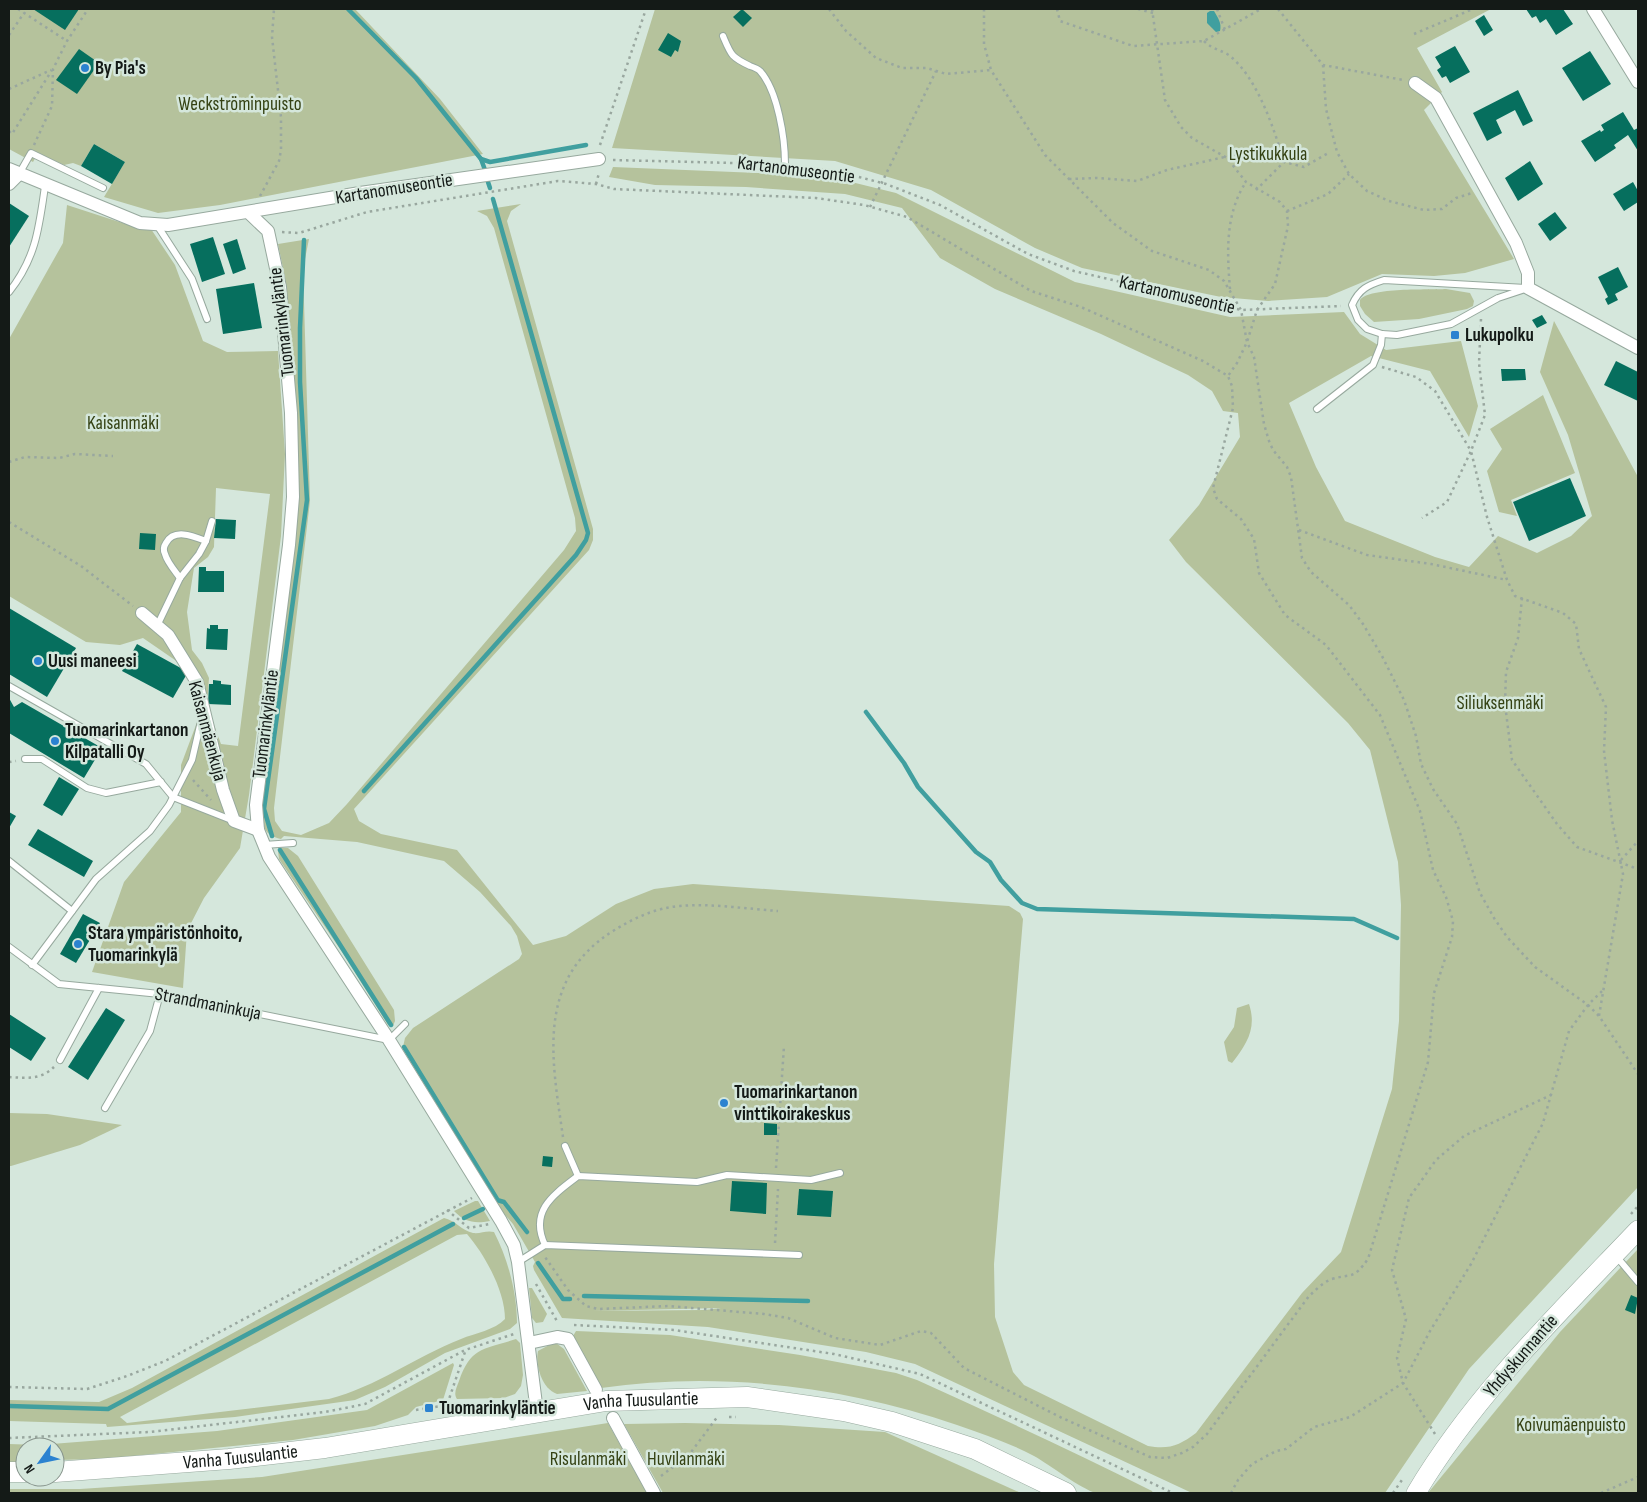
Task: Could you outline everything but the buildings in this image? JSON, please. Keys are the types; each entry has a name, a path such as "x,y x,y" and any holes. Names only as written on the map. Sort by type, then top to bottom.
{"main road":[{"name":"Yhdyskunnantie","path":"1416,1493 1461,1427 1496,1384 1552,1320 1638,1230"},
{"name":"Vanha Tuusulantie","path":"65,1471 220,1460 324,1448 606,1401 747,1397 844,1410 937,1436 975,1449 1066,1493"}],"street":[{"path":"1593,9 1638,82"},
{"path":"1415,83 1436,98 1516,242 1528,273 1528,288 1638,348"},
{"name":"Kartanomuseontie","path":"249,213 360,193 599,159"},
{"path":"9,184 14,172 140,223 192,222 249,213 268,231"},
{"name":"Tuomarinkyläntie","path":"268,231 280,287 291,413 293,497 289,545 256,805 258,830 269,857 389,1040 514,1245 529,1336 537,1412"},
{"name":"Kaisanmäenkuja","path":"142,613 168,635 197,682 223,790 234,821"},
{"path":"234,821 258,830"},
{"path":"529,1336 568,1339 596,1390"},
{"path":"613,1418 652,1489"}],"lane":[{"path":"723,36 731,55 760,71 766,83 776,106 785,142 784,164"},
{"path":"14,172 31,153 103,188"},
{"path":"9,292 23,275 33,253 45,186"},
{"path":"156,224 192,280 207,319"},
{"path":"1384,280 1528,288 1498,298 1451,324 1397,335 1382,334 1367,329 1358,320 1352,305 1356,294 1365,286 1384,280"},
{"path":"1317,409 1373,365 1381,345 1382,334"},
{"path":"157,626 180,578 199,554 206,541 212,521"},
{"path":"180,578 165,555 164,547 167,540 173,535 181,534 206,541"},
{"path":"9,686 146,764 173,797 234,821"},
{"path":"32,965 96,879 150,831 173,797 192,760 203,704"},
{"path":"25,759 42,759 86,788 97,792 106,793 161,782"},
{"path":"264,846 293,844"},
{"path":"9,861 72,911"},
{"name":"Strandmaninkuja","path":"9,947 59,984 160,994 389,1040"},
{"path":"60,1060 99,988"},
{"path":"105,1108 150,1031 160,994"},
{"path":"389,1040 405,1024"},
{"path":"565,1146 578,1176"},
{"path":"542,1246 539,1232 541,1214 553,1196 578,1176 697,1182 727,1176 811,1180 840,1173"},
{"path":"518,1262 542,1246 799,1256"},
{"path":"1615,1255 1638,1282"}],"path":[{"path":"18,9 67,41"},
{"path":"9,132 12,134 88,9"},
{"path":"249,213 268,183 280,156 281,117 272,37 274,9"},
{"path":"599,159 599,148 612,105 646,9"},
{"path":"829,9 846,31 876,58 902,68 927,68 946,74 991,70"},
{"path":"984,9 984,44 991,70 1046,155 1113,223 1152,251 1180,262 1209,270 1224,281 1230,290 1241,310 1247,342 1254,356 1264,424 1269,440 1273,450 1287,467 1291,477 1302,558 1305,564 1311,572 1349,605 1364,624 1382,656 1404,700 1416,736 1421,764 1433,789 1457,824 1480,894 1494,918 1507,937 1535,967 1588,1005 1599,1016 1638,1074"},
{"path":"1056,9 1060,22 1133,46 1204,41 1261,9"},
{"path":"1138,9 1153,13"},
{"path":"1152,9 1165,100 1172,114 1192,138 1227,158 1246,182 1256,190 1280,202 1287,211 1288,226 1281,250 1279,272 1275,284 1258,310 1247,342 1237,363 1228,376"},
{"path":"1216,9 1225,30"},
{"path":"1278,9 1323,65 1326,109 1337,152 1349,174 1367,192 1389,201 1424,210 1442,209 1456,198 1479,192"},
{"path":"1414,34 1473,9"},
{"path":"9,35 24,13"},
{"path":"1204,41 1213,50 1229,55 1246,74 1273,125 1284,162"},
{"path":"1323,65 1415,83"},
{"path":"9,89 53,69"},
{"path":"31,153 52,106 53,69"},
{"path":"870,207 936,71"},
{"path":"1069,179 1098,178 1137,181 1167,170 1227,158 1260,149 1284,162 1304,167 1330,152"},
{"name":"Kartanomuseontie","path":"599,159 784,164 836,171 882,183 940,205 1028,254 1074,271 1241,310 1352,305"},
{"path":"1256,190 1284,162"},
{"path":"1287,211 1328,194 1349,174"},
{"path":"268,231 299,234 367,212 558,181 596,184 614,189 816,198 870,207 907,217 1031,291 1081,306 1204,361 1228,376 1232,386 1233,408 1213,488 1217,499 1242,518 1254,539 1259,573 1285,615 1326,645 1380,715 1420,811 1433,870 1446,898 1453,921 1452,937 1434,993 1428,1062 1368,1258 1359,1271 1349,1277 1332,1279 1321,1284 1309,1296 1207,1434 1193,1447 1167,1458 1150,1457 1070,1422 964,1368 931,1333 920,1331 880,1345 835,1338 788,1318 764,1314 668,1306 598,1309 586,1306 577,1300 542,1246"},
{"path":"1230,290 1227,254 1230,220 1240,191 1246,182"},
{"path":"1422,518 1447,502 1471,451 1485,415 1479,363 1481,309"},
{"path":"1373,365 1416,377 1435,391 1471,451 1486,517 1507,580 1515,596 1563,613 1576,624 1579,649 1606,707 1604,751 1612,820 1623,874 1599,1016"},
{"path":"9,462 25,457 59,458 75,454 112,456"},
{"path":"9,522 81,566 142,613"},
{"path":"1299,530 1366,555 1432,564 1507,580"},
{"path":"1522,598 1518,638 1506,672 1505,704 1512,760 1557,824 1577,846 1638,868"},
{"path":"182,780 190,779 198,783 213,803"},
{"path":"1621,861 1638,840"},
{"path":"565,1146 553,1043 554,1022 557,1000 565,982 582,960 604,936 642,914 665,908 682,905 778,911"},
{"path":"1231,1493 1238,1480 1252,1464 1276,1451 1286,1449 1314,1427 1350,1417 1403,1383 1430,1332 1476,1256 1543,1123 1569,1031 1588,1005 1604,990"},
{"path":"775,1254 778,1179 775,1168 779,1143 784,1046"},
{"path":"9,1077 30,1079 47,1074 60,1060"},
{"path":"1435,1434 1403,1383 1397,1358 1406,1319 1392,1270 1409,1198 1436,1160 1464,1136 1551,1095"},
{"path":"9,1387 87,1389 128,1376 165,1361 447,1210 483,1193"},
{"path":"447,1210 469,1228 501,1221"},
{"path":"9,1438 149,1432 325,1412 365,1404 465,1350 529,1336 559,1325 534,1282 518,1262"},
{"path":"569,1325 674,1330 834,1354 898,1367 920,1374 1172,1493"},
{"path":"416,1410 447,1404 465,1350"},
{"path":"652,1489 689,1455 705,1436 717,1416 736,1417"},
{"path":"1601,1493 1638,1477"},
{"path":"1161,1493 1163,1489"}],"green space":[{"name":"Weckströminpuisto","path":"9,9 355,9 440,99 483,154 220,205 158,213 104,197 125,162 94,144 81,166 73,163 64,165 38,153 33,162 9,149"},
{"name":"Lystikukkula","path":"655,9 1491,9 1417,48 1442,92 1424,110 1514,259 1465,273 1434,276 1382,274 1327,297 1268,301 1221,297 1082,268 1035,248 931,190 835,161 612,148"},
{"name":"Siliuksenmäki","path":"613,167 827,176 896,193 1075,282 1230,317 1344,312 1360,334 1386,350 1461,341 1478,406 1469,437 1430,371 1371,356 1289,403 1316,467 1345,521 1435,557 1469,567 1498,536 1537,553 1571,536 1592,516 1568,435 1540,372 1554,321 1638,477 1638,1187 1469,1369 1385,1493 1192,1493 915,1364 866,1352 708,1327 562,1318 534,1270 535,1262 513,1224 498,1207 403,1047 405,1038 413,1028 519,959 522,954 517,936 511,926 480,892 444,861 357,842 284,836 281,839 267,832 263,820 263,808 299,500 291,349 285,277 278,244 309,239 303,269 310,501 274,808 275,821 282,831 301,835 329,823 347,804 564,550 576,531 575,518 494,228 487,216 477,211 521,204 511,211 507,221 593,529 593,540 589,550 354,809 359,821 381,834 457,850 533,945 566,936 616,904 654,889 693,884 1009,906 1020,913 1023,919 994,1264 995,1317 1013,1372 1024,1385 1148,1446 1174,1446 1196,1433 1302,1293 1341,1252 1392,1089 1399,1021 1401,905 1398,862 1370,750 1348,723 1186,562 1169,540 1199,505 1240,437 1238,413 1223,411 1212,391 1188,375 1101,334 995,289 940,258 902,208 845,194 746,187 655,185 609,177","holes":["721,1308 705,1310 592,1311"]},
{"name":"Kaisanmäki","path":"67,205 141,229 151,229 175,265 203,341 227,352 278,351 285,454 281,536 249,795 240,848 204,898 187,931 183,988 92,972 124,882 181,812 181,765 199,717 188,669 143,638 120,645 86,642 9,596 9,339 63,243","holes":["216,488 270,494 238,746 221,744 207,706 209,678 202,663 192,650 187,612 194,568 208,557 214,547"]},
{"path":"1446,289 1470,293 1474,301 1473,306 1467,309 1419,319 1374,322 1365,314 1360,306 1360,300 1375,293 1400,290"},
{"path":"1543,395 1575,473 1511,500 1517,516 1499,512 1487,471 1502,449 1490,429"},
{"path":"281,848 288,848 298,856 394,1010 395,1021 393,1026 388,1025 342,952 279,859 278,851"},
{"path":"1249,1004 1252,1021 1249,1035 1232,1063 1228,1061 1224,1042 1234,1027 1237,1008"},
{"path":"9,1113 47,1114 122,1125 80,1145 9,1166"},
{"path":"478,1201 490,1221 470,1221 462,1218 454,1211"},
{"path":"444,1218 473,1233 494,1232 499,1242 513,1288 517,1323 510,1329 445,1353 385,1387 355,1400 235,1417 107,1427 106,1424 9,1421 9,1400 99,1402 132,1388","holes":["467,1234 493,1274 502,1297 505,1319 496,1326 444,1346 363,1387 329,1399 127,1423 120,1417 457,1235"]},
{"name":"Koivumäenpuisto","path":"1638,1249 1638,1493 1428,1493 1560,1332"},
{"path":"529,1288 532,1288 547,1314 543,1322 536,1323 532,1318"},
{"path":"576,1331 670,1335 800,1355 896,1373 917,1380 1035,1434 1153,1493 1115,1495 1096,1493 1074,1482 1034,1456 996,1439 957,1425 870,1400 781,1385 736,1382 646,1383 601,1388 573,1336"},
{"path":"516,1339 520,1343 523,1375 521,1386 515,1394 504,1398 457,1399 455,1392 468,1361 480,1351"},
{"path":"556,1343 564,1349 587,1391 557,1394 547,1387 539,1369 538,1351"},
{"path":"453,1363 443,1400 416,1407 408,1415 375,1426 293,1440 103,1459 65,1460 65,1443 217,1431 367,1410"},
{"name":"Risulanmäki","path":"608,1423 647,1493 9,1493 9,1489 80,1489 262,1477"},
{"name":"Huvilanmäki","path":"624,1424 779,1425 885,1432 1021,1493 663,1493"},
{"path":"9,1444 15,1444 15,1462 9,1462"}],"water":[{"path":"1214,11 1218,18 1220,31 1216,32 1207,23 1207,13"}],"waterway":[{"path":"348,9 416,78 481,159 485,170"},
{"path":"481,159 490,162 586,145"},
{"path":"488,182 490,188"},
{"path":"364,791 576,555 586,540 588,533 493,199"},
{"path":"272,836 264,809 307,500 300,382 300,328 304,240"},
{"path":"866,712 904,763 918,787 976,852 990,862 1001,880 1022,903 1037,909 1354,919 1397,938"},
{"path":"280,850 391,1025"},
{"path":"404,1047 497,1199"},
{"path":"497,1200 504,1202 527,1232"},
{"path":"464,1218 483,1209"},
{"path":"9,1406 108,1409 453,1224"},
{"path":"538,1263 563,1299 570,1299"},
{"path":"584,1296 808,1301"}],"place":[{"name":"By Pia's","path":"85,68"},
{"name":"Lukupolku","path":"1455,335"},
{"name":"Uusi maneesi","path":"38,661"},
{"name":"Tuomarinkartanon Kilpatalli Oy","path":"55,741"},
{"name":"Stara ympäristönhoito, Tuomarinkylä","path":"78,944"},
{"name":"Tuomarinkartanon vinttikoirakeskus","path":"724,1103"},
{"name":"Tuomarinkyläntie","path":"429,1408"}]}
